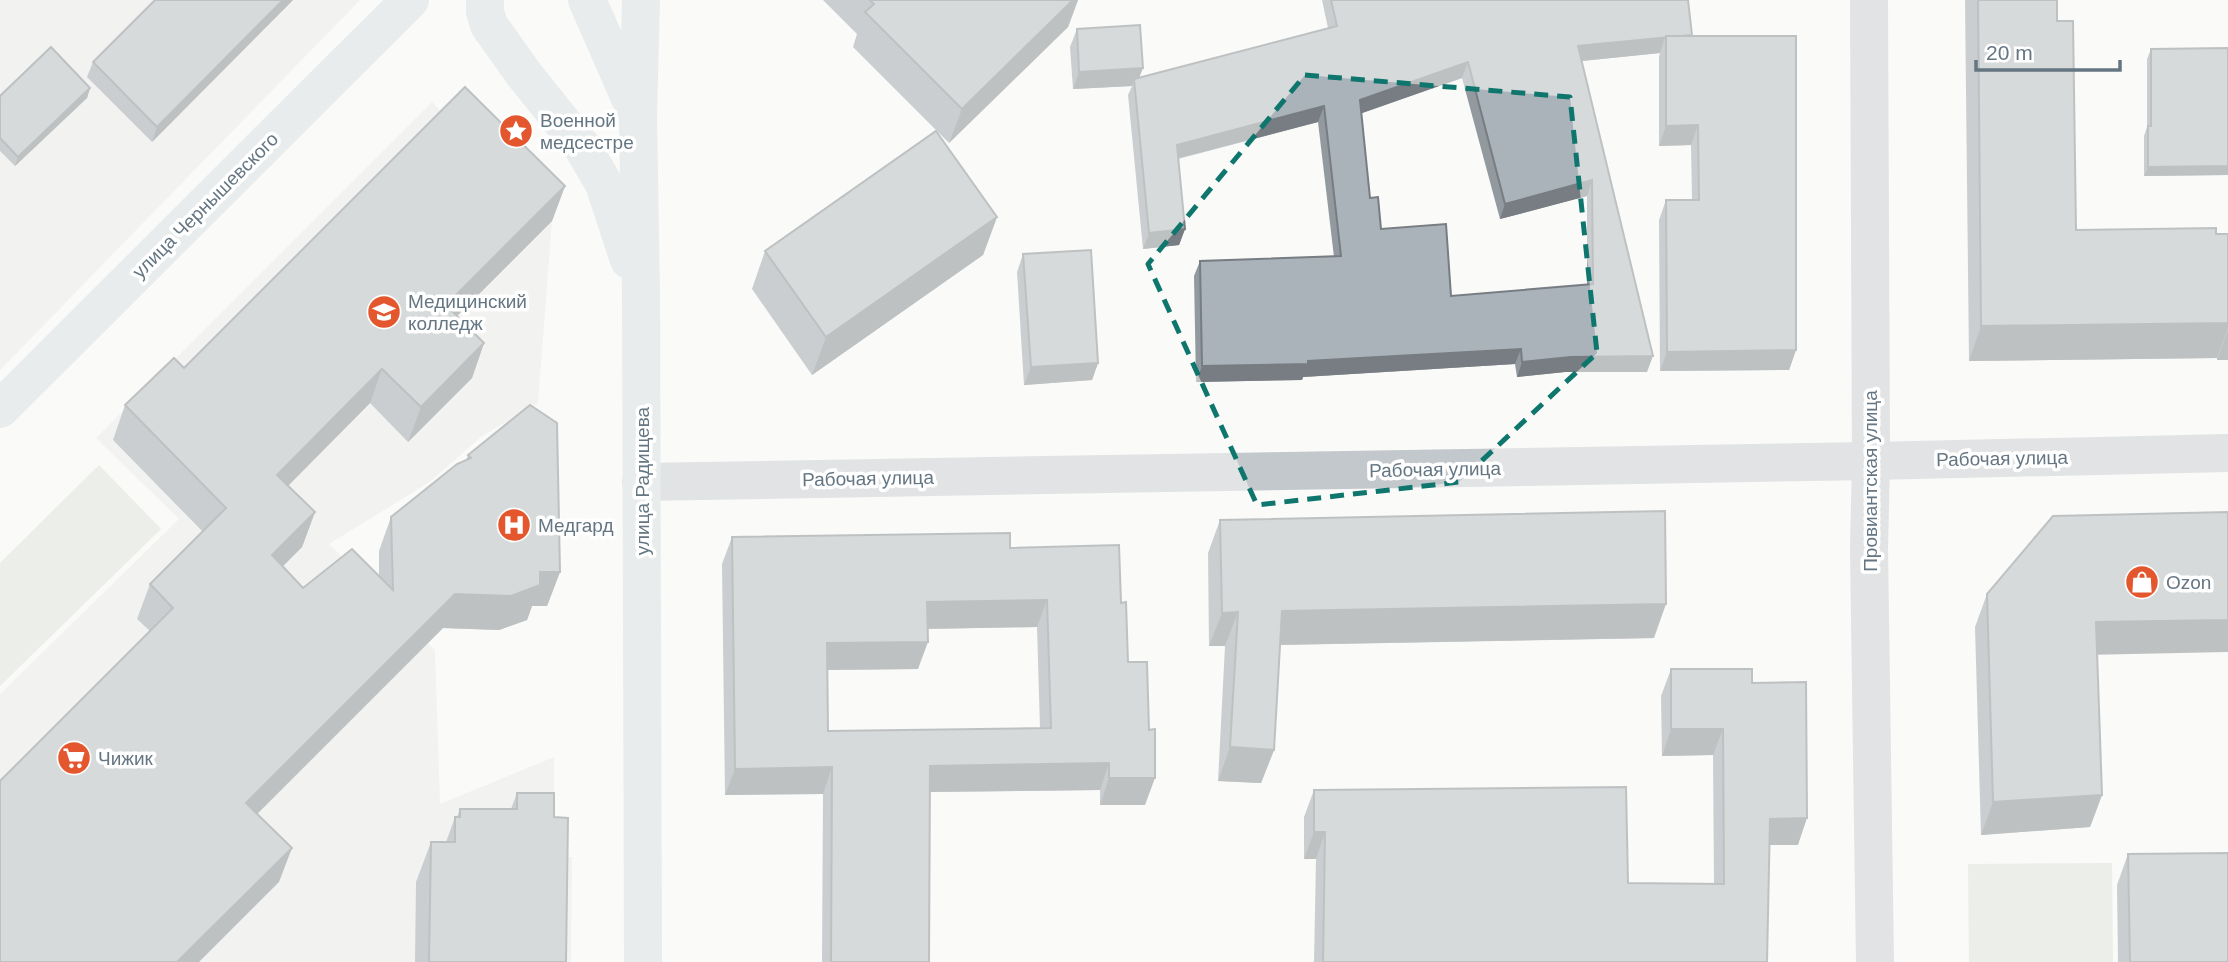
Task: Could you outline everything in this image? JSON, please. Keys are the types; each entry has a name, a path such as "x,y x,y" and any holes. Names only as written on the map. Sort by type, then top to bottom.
{"main road":[{"name":"улица Чернышевского","path":"0,409 410,0"},
{"path":"485,0 489,25 523,74 583,148 604,184 641,295"},
{"path":"587,0 638,116"},
{"name":"улица Радищева","path":"642,0 638,116 643,962"}],"street":[{"name":"Провиантская улица","path":"1869,0 1869,549 1875,962"},
{"name":"Рабочая улица","path":"641,482 2228,453"}],"highlighted area":[{"path":"1305,75 1570,97 1597,353 1459,482 1257,505 1148,264"}],"shaded area":[{"path":"0,0 360,0 0,370"},
{"path":"432,102 552,221 538,403 482,436 431,481 329,544 435,650 440,804 554,757 554,857 572,857 571,962 0,962 0,694 179,519 96,438"},
{"path":"99,465 161,529 0,686 0,563"},
{"path":"2112,863 2113,962 1969,962 1968,864"}],"building":[{"path":"155,0 283,0 157,127 93,62"},
{"path":"870,0 1073,0 962,109 865,12 874,4"},
{"path":"1331,0 1688,0 1692,35 1578,46 1653,356 1571,357 1522,362 1521,349 1308,361 1308,364 1202,366 1200,261 1341,256 1324,106 1177,145 1185,229 1149,233 1134,79 1337,26","holes":["1468,62 1505,204 1592,180 1593,284 1451,296 1446,224 1381,229 1378,197 1370,198 1360,100"]},
{"path":"1978,0 2057,0 2057,21 2073,21 2076,230 2216,228 2216,234 2228,234 2228,323 1981,326"},
{"path":"1140,25 1143,68 1079,72 1077,29"},
{"path":"1666,36 1796,36 1796,350 1667,352 1666,200 1699,200 1698,125 1666,126"},
{"path":"51,47 90,88 18,157 0,138 0,96"},
{"path":"2228,48 2228,166 2148,167 2151,49"},
{"path":"465,87 565,186 446,305 484,343 421,407 382,369 277,475 315,512 272,555 303,588 352,549 393,590 391,517 457,464 471,458 468,455 530,405 557,423 560,572 540,572 540,585 511,596 455,594 246,803 292,848 177,962 0,962 0,781 173,608 150,584 226,508 125,405 174,358 184,368"},
{"path":"936,131 997,217 826,337 765,251"},
{"path":"1091,250 1098,363 1031,367 1023,254"},
{"path":"1665,511 1666,604 1282,611 1274,750 1230,747 1238,612 1222,613 1220,520"},
{"path":"2228,512 2228,620 2096,622 2102,795 1993,802 1987,594 2053,516"},
{"path":"1010,533 1010,548 1119,545 1121,603 1126,602 1128,662 1147,662 1149,730 1155,729 1155,778 1109,778 1109,763 930,766 929,962 831,962 832,767 735,769 732,537","holes":["1047,600 1051,728 828,731 827,643 928,642 927,602"]},
{"path":"1671,669 1752,669 1752,683 1806,682 1807,818 1770,819 1767,962 1323,962 1325,832 1314,832 1314,790 1626,787 1628,883 1724,884 1723,729 1671,729"},
{"path":"517,793 554,793 554,817 568,818 566,962 429,962 431,842 455,842 455,817 460,817 460,809 517,809"},
{"path":"2228,853 2228,962 2130,962 2128,854"}],"place":[{"name":"Военной медсестре","path":"516,131"},
{"name":"Медицинский колледж","path":"384,312"},
{"name":"Медгард","path":"514,525"},
{"name":"Ozon","path":"2142,582"},
{"name":"Чижик","path":"74,758"}]}
